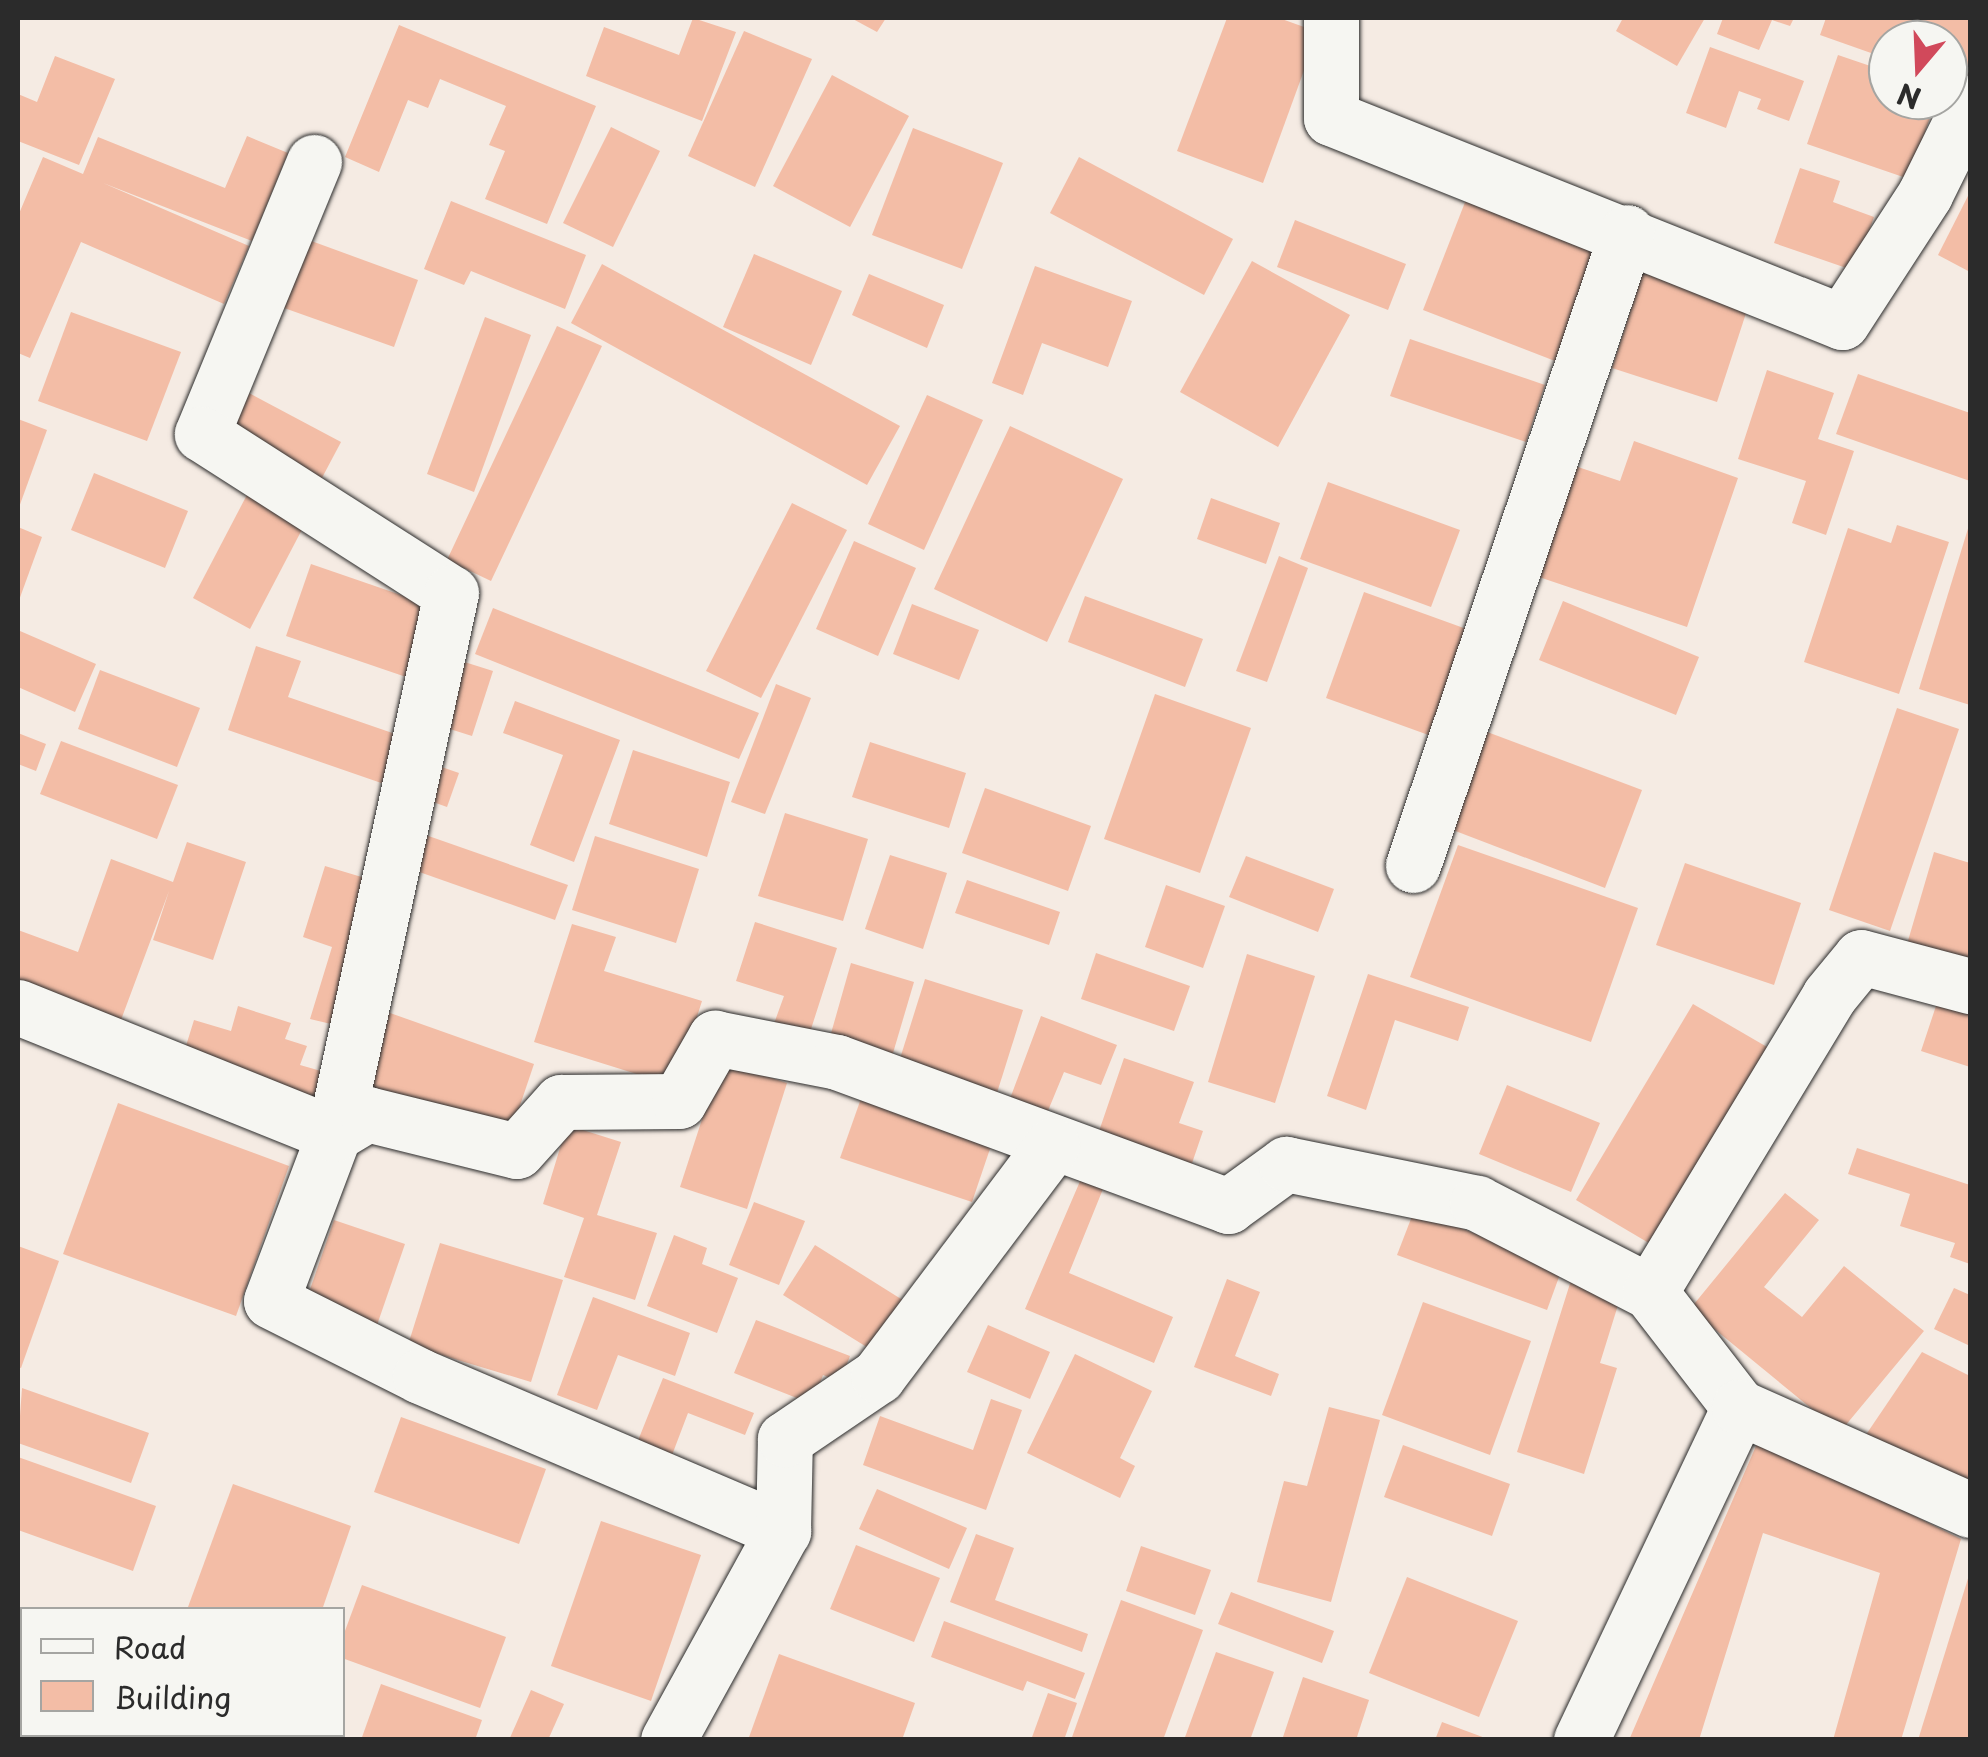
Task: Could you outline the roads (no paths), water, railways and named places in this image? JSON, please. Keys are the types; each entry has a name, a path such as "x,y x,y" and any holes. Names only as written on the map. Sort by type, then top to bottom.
{"street":[{"path":"1330,18 1331,118 1626,232 1842,322 1925,194 1970,103"},
{"path":"314,162 202,434 451,593 334,1134 271,1300 420,1376 783,1531"},
{"path":"1413,865 1626,232"},
{"path":"1650,1292 1829,996 1861,957 1970,986"},
{"path":"18,1006 334,1134"},
{"path":"334,1134 367,1114 517,1150 562,1102 679,1101 716,1038 837,1062 1052,1146 1228,1206 1286,1164 1477,1203 1650,1292 1739,1407 1970,1510"},
{"path":"668,1740 783,1531 785,1439 878,1376 1052,1146"},
{"path":"1581,1740 1739,1407"}]}
